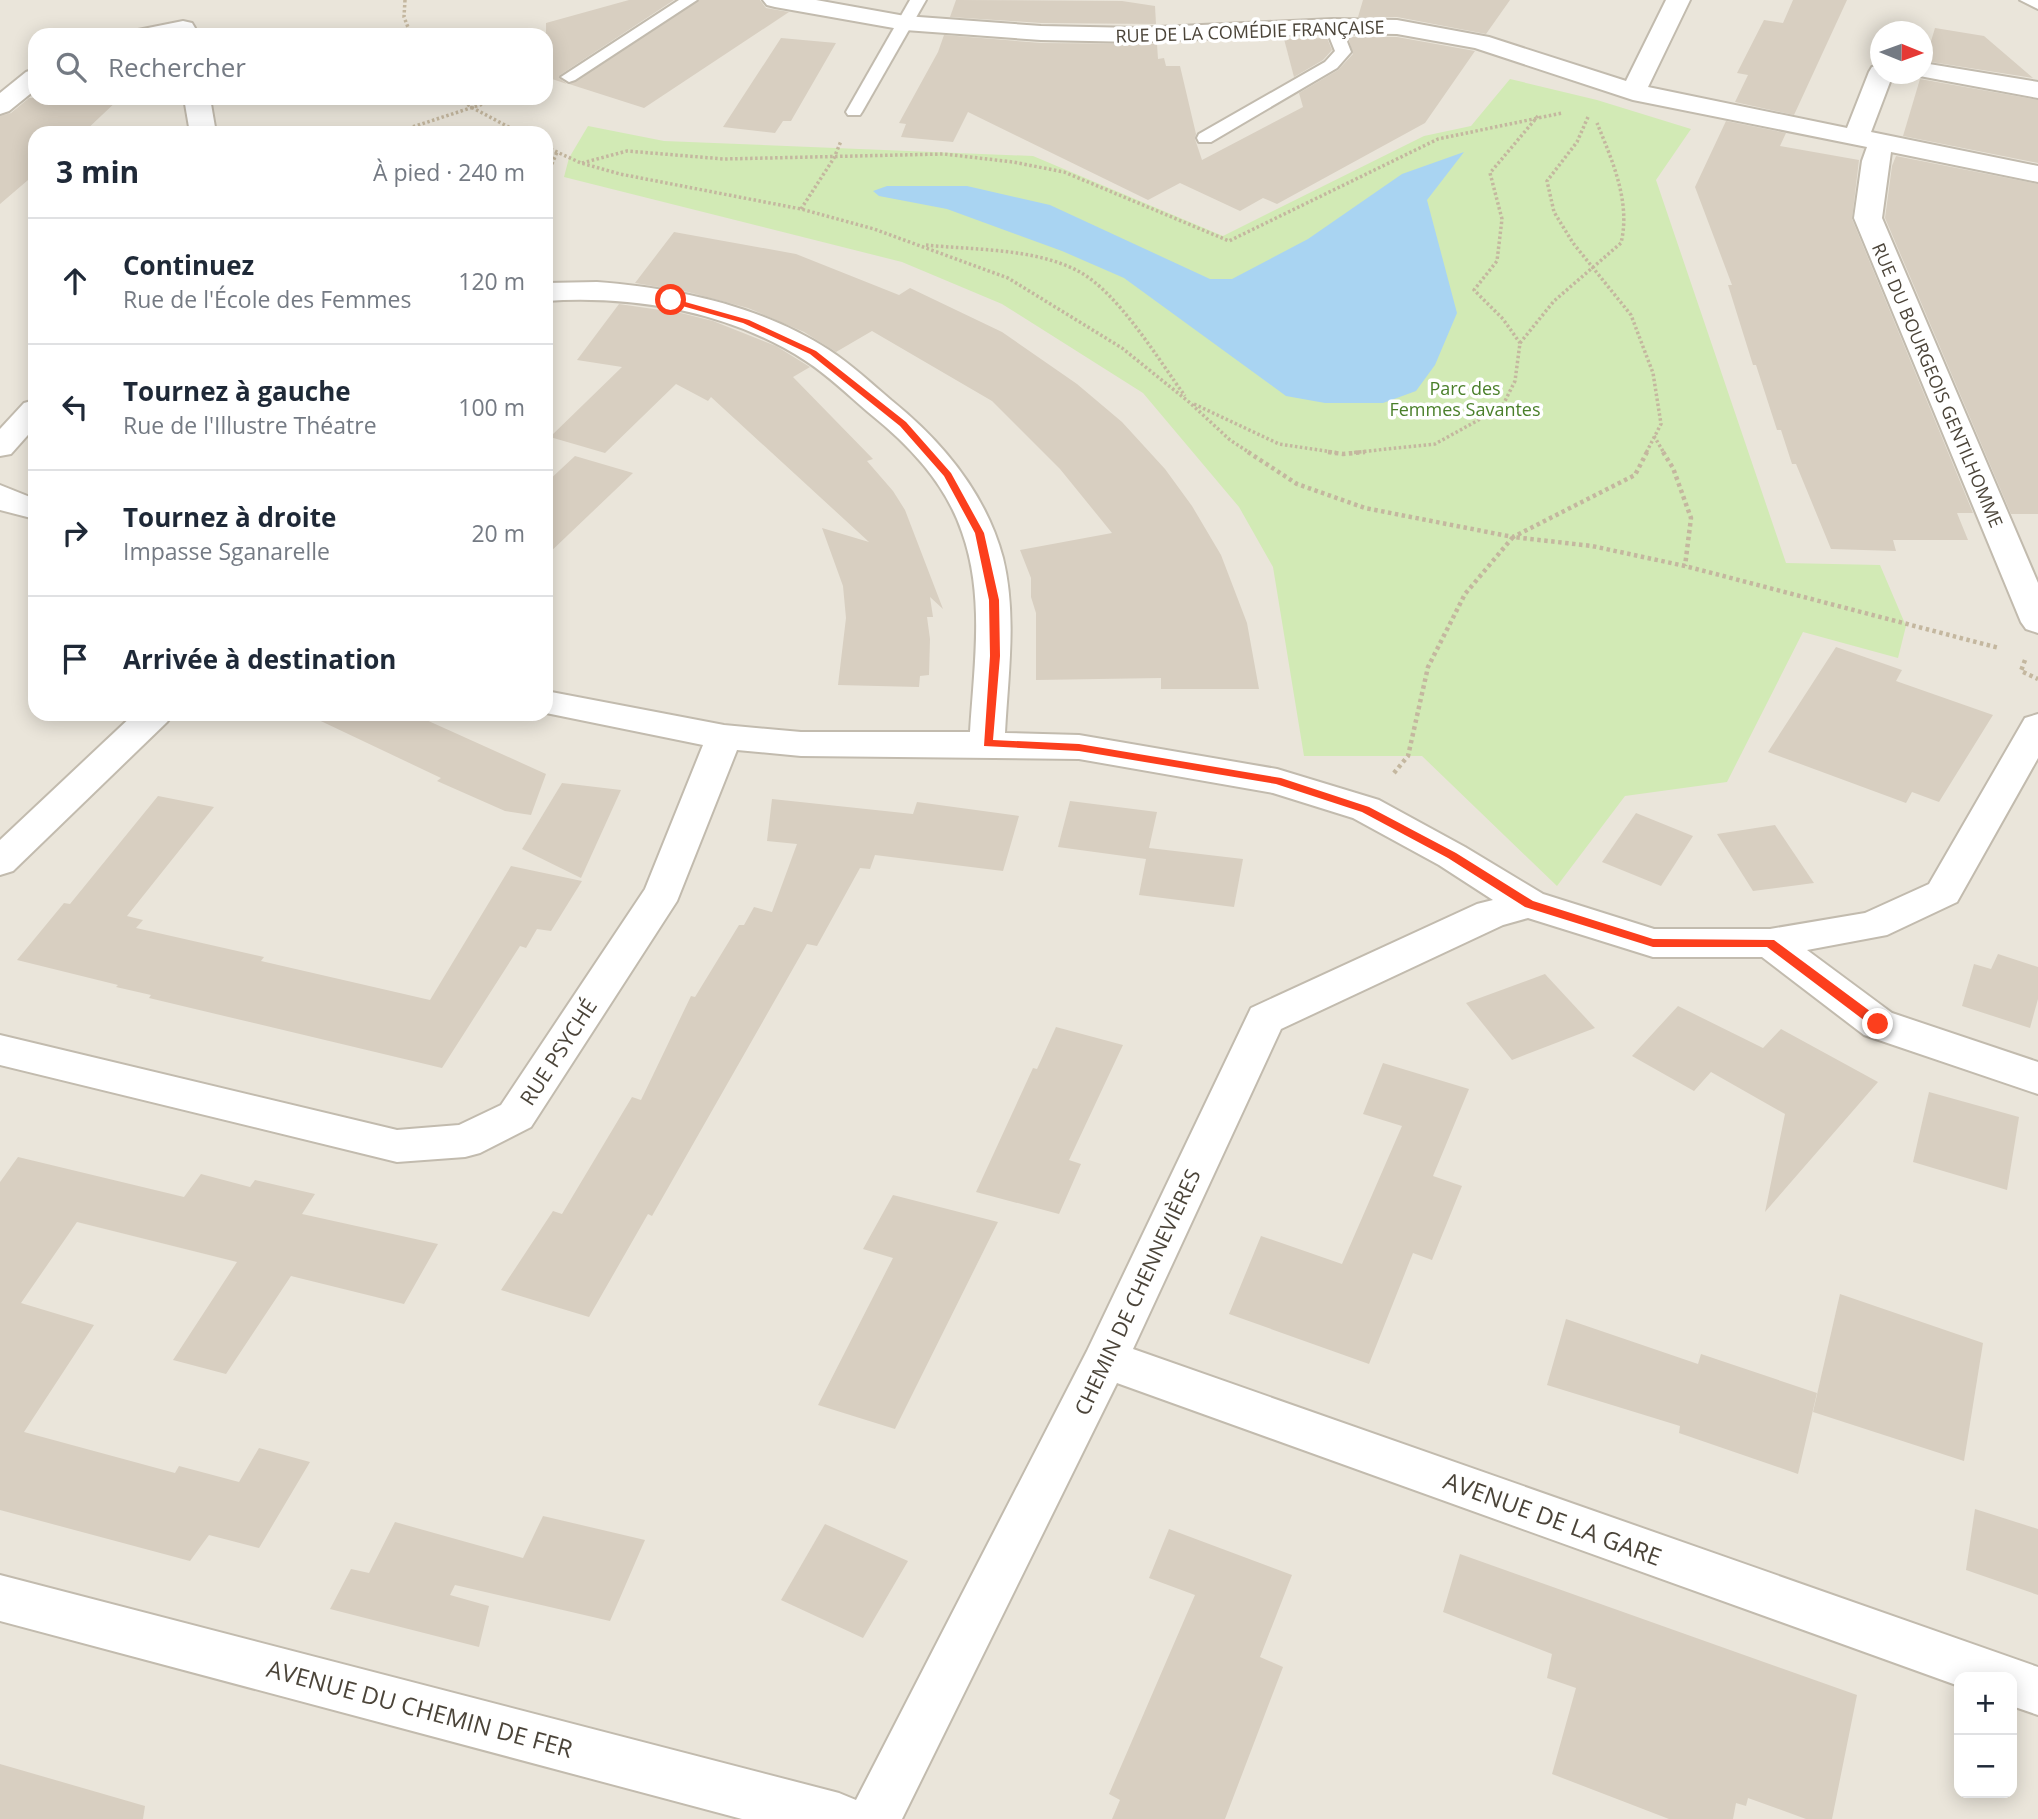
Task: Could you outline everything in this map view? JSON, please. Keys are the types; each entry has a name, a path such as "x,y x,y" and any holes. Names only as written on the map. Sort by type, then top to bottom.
{"street":[{"name":"RUE DE LA COMÉDIE FRANÇAISE","path":"775,0 905,23 1041,33 1137,35 1333,26 1396,26 1480,42 1633,92 2038,174"},
{"path":"1633,92 1678,0"},
{"path":"1933,72 2038,90"},
{"path":"0,106 28,83"},
{"name":"RUE DU BOURGEOIS GENTILHOMME","path":"1879,84 1869,139 1875,161 1868,218 2038,622"},
{"path":"198,105 202,126"},
{"path":"553,292 604,291 671,300 746,321 813,353 903,424 948,475 979,533 994,600 995,656 987,744"},
{"path":"0,447 28,417"},
{"path":"0,495 10,503 28,507"},
{"path":"553,703 724,737 802,744 1079,747 1277,781 1366,809 1452,856 1529,904 1653,943 1770,943 1873,925 1943,894 2038,726"},
{"path":"0,862 148,721"},
{"name":"RUE PSYCHÉ","path":"0,1050 397,1146 464,1141 516,1116 663,892 724,737"},
{"name":"CHEMIN DE CHENNEVIÈRES","path":"874,1819 1106,1359 1265,1019 1491,914 1529,904"},
{"path":"1770,943 1878,1024 2038,1078"},
{"name":"AVENUE DE LA GARE","path":"1106,1359 1985,1672"},
{"name":"AVENUE DU CHEMIN DE FER","path":"0,1598 839,1819"},
{"path":"2017,1684 2038,1691"}],"lane":[{"path":"569,77 689,0"},
{"path":"853,112 918,0"},
{"path":"2028,0 2038,4"},
{"path":"1205,138 1331,65 1343,52 1333,26"}],"path":[{"path":"405,0 404,17 408,28"},
{"path":"1366,809 1408,756 1428,667 1465,594 1513,537 1635,475 1661,424 1653,373 1631,315 1573,243 1554,212 1547,181 1577,142 1591,109 1607,84"},
{"path":"469,105 507,126"},
{"path":"415,126 478,105"},
{"path":"581,163 627,152 724,159 944,154 1013,162 1064,172 1229,241 1438,139 1538,116 1591,109"},
{"path":"918,243 1042,260 1079,271 1104,290 1189,402 1279,444 1343,454 1435,444 1502,407 1515,381 1520,343 1554,301 1621,243 1627,230 1613,164 1591,109"},
{"path":"801,209 834,158 853,112"},
{"path":"1520,343 1503,319 1474,290 1497,261 1502,219 1490,173 1538,116"},
{"path":"553,150 581,163 620,174 801,209 918,243 1008,278 1122,348 1189,402 1230,440 1297,484 1365,508 1513,537 1592,546 1685,566 2000,649"},
{"path":"553,161 557,152"},
{"path":"1654,436 1673,468 1691,518 1685,566"},
{"path":"2026,655 2021,671 2038,679"}],"shaded area":[{"path":"0,0 2038,0 2038,1819 0,1819"}],"green space":[{"name":"Parc des Femmes Savantes","path":"1510,79 1597,100 1691,129 1656,180 1786,563 1880,565 1906,626 1898,658 1803,632 1727,782 1625,796 1557,886 1422,756 1304,756 1273,567 1239,507 1143,393 1002,304 902,262 564,177 569,158 588,126 664,141 1033,156 1223,236 1424,136 1471,126"}],"water":[{"path":"1464,152 1427,200 1457,313 1435,365 1416,391 1383,403 1325,403 1286,396 1124,278 1062,251 947,209 879,196 873,191 887,186 967,186 1050,205 1210,279 1232,279 1308,239 1402,174"}],"building":[{"path":"629,0 674,0 560,75 559,78 567,84 553,79 553,28 546,28 546,23"},
{"path":"699,0 760,0 766,8 789,12 644,108 569,84"},
{"path":"956,0 1122,1 1155,6 1156,24 1041,23 950,17"},
{"path":"1363,0 1510,0 1486,34 1397,17 1358,17"},
{"path":"1793,0 1847,0 1794,115 1735,102 1748,75 1737,73 1764,20 1783,23"},
{"path":"1935,28 1984,36 2033,78 1933,62"},
{"path":"944,35 1041,43 1157,44 1158,59 1164,58 1166,66 1180,66 1202,160 1303,107 1299,93 1338,70 1353,54 1348,37 1397,37 1475,51 1425,123 1277,204 1263,198 1240,211 1180,183 1148,200 968,112 953,142 901,137 906,124 899,123 938,52"},
{"path":"781,38 836,43 791,121 783,121 775,133 723,127"},
{"path":"1327,38 1332,50 1323,60 1294,77 1284,39"},
{"path":"1933,81 2038,100 2038,163 1903,136 1919,84 1933,84"},
{"path":"28,99 28,105 113,105 90,126 28,126 28,180 0,204 0,116 11,113"},
{"path":"1726,121 1786,133 1780,146 1859,160 1852,219 1973,513 1957,513 1968,540 1893,540 1896,551 1831,549 1796,464 1792,464 1781,430 1777,430 1728,285 1732,285 1695,187"},
{"path":"1896,156 2038,184 2038,514 2011,514 1885,218 1892,166"},
{"path":"674,232 796,254 899,295 910,288 1002,332 1077,384 1122,422 1165,469 1192,506 1221,555 1247,623 1259,689 1161,689 1161,678 1036,680 1036,613 1031,597 1031,578 1020,550 1112,533 1060,469 992,401 872,331 836,352 804,332 748,308 688,292 635,283"},
{"path":"619,304 681,313 713,321 776,346 810,367 793,377 873,459 867,461 893,491 905,510 943,609 930,597 933,617 927,617 930,639 929,675 920,676 919,687 838,685 846,618 843,586 822,528 869,542 711,397 708,401 676,384 605,453 553,438 553,434 622,367 577,360"},
{"path":"575,456 633,473 553,549 553,476"},
{"path":"1836,647 1902,670 1896,681 1993,715 1939,802 1912,792 1906,803 1768,752"},
{"path":"321,721 429,721 546,774 531,815 505,811 437,781 441,778"},
{"path":"562,783 621,790 581,878 522,849"},
{"path":"158,796 214,807 127,916 143,920 136,928 264,957 261,961 430,1000 511,866 582,881 551,931 537,929 526,948 520,946 442,1068 149,998 151,995 116,987 118,985 17,960 64,903 70,904"},
{"path":"772,799 913,814 917,802 1019,816 1003,871 875,855 870,869 860,868 817,946 807,944 652,1216 648,1214 589,1317 501,1290 553,1211 562,1214 632,1097 641,1100 691,996 695,997 739,925 744,925 754,907 772,912 797,844 767,841"},
{"path":"1070,801 1157,812 1149,848 1243,859 1234,907 1139,895 1146,859 1058,847"},
{"path":"1636,813 1693,836 1661,886 1602,862"},
{"path":"1775,825 1814,883 1753,891 1717,834"},
{"path":"1998,954 2038,967 2038,999 2030,1028 1962,1006 1974,964 1991,969"},
{"path":"1545,974 1595,1028 1512,1060 1466,1003"},
{"path":"1678,1006 1763,1048 1781,1029 1878,1082 1765,1212 1785,1114 1711,1072 1694,1091 1632,1056"},
{"path":"1056,1027 1123,1045 1069,1160 1081,1164 1059,1214 976,1192 1033,1068 1037,1069"},
{"path":"1383,1063 1469,1089 1433,1176 1462,1186 1432,1260 1413,1253 1369,1364 1229,1314 1261,1236 1342,1264 1402,1126 1363,1114"},
{"path":"1929,1092 2019,1117 2007,1190 1913,1162"},
{"path":"18,1157 184,1197 201,1174 250,1187 255,1180 315,1194 302,1214 438,1244 404,1304 291,1276 226,1374 173,1360 237,1262 77,1222 21,1303 94,1325 24,1432 175,1473 179,1466 239,1482 259,1448 310,1462 259,1548 209,1535 190,1561 0,1510 0,1182"},
{"path":"893,1195 998,1222 895,1429 818,1405 893,1258 863,1249"},
{"path":"1840,1294 1983,1343 1964,1461 1813,1412"},
{"path":"1566,1319 1698,1364 1701,1354 1817,1393 1798,1474 1679,1433 1680,1426 1547,1385"},
{"path":"1975,1509 2038,1529 2038,1595 1966,1570"},
{"path":"543,1516 645,1540 610,1621 455,1585 450,1595 489,1606 479,1647 330,1609 351,1569 369,1573 395,1522 523,1558"},
{"path":"825,1524 908,1561 863,1638 781,1600"},
{"path":"1169,1529 1292,1575 1260,1657 1283,1667 1225,1819 1112,1819 1120,1800 1109,1794 1195,1595 1149,1578"},
{"path":"1460,1554 1857,1695 1832,1819 1806,1819 1748,1798 1746,1806 1736,1803 1733,1819 1669,1819 1552,1774 1576,1688 1547,1678 1552,1654 1443,1612"},
{"path":"0,1764 145,1806 143,1819 0,1819"}],"route":[{"path":"671,300 746,321 813,353 903,424 948,475 979,533 994,600 995,656 987,744 1079,747 1277,781 1366,809 1452,856 1529,904 1653,943 1770,943 1878,1024"}]}
